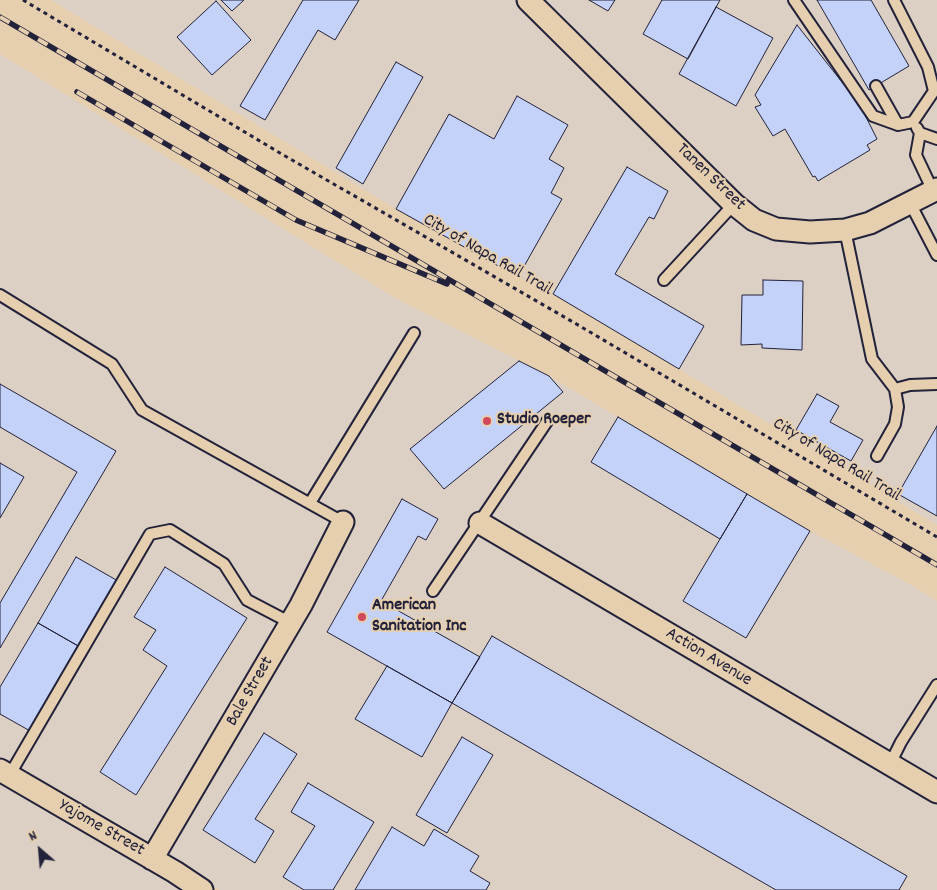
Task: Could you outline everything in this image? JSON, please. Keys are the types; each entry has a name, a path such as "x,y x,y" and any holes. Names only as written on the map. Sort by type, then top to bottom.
{"street":[{"name":"Tanen Street","path":"528,0 734,204 754,220 776,229 810,232 845,230 870,223 935,190"},
{"name":"Bale Street","path":"152,859 291,623 343,522"},
{"name":"Action Avenue","path":"480,523 937,792"},
{"name":"Yajome Street","path":"5,773 202,890"}],"lane":[{"path":"794,0 873,116 898,125 913,122 934,91 928,67 894,0"},
{"path":"876,86 898,125"},
{"path":"913,122 920,133 937,139"},
{"path":"920,133 916,155 935,190"},
{"path":"910,203 937,255"},
{"path":"664,280 734,204"},
{"path":"845,230 872,359 895,389 898,407 896,424 877,456"},
{"path":"0,295 112,364 142,410 343,522"},
{"path":"310,503 414,333"},
{"path":"895,389 910,385 937,384"},
{"path":"433,591 548,420"},
{"path":"5,773 150,534 170,530 224,564 247,600 291,623"},
{"path":"890,764 901,742 937,685"}],"path":[{"name":"City of Napa Rail Trail","path":"23,0 288,158 573,322 937,537"}],"shaded area":[{"path":"51,0 937,0 937,525 553,294 518,277 396,209"},
{"path":"0,54 397,299 549,376 810,531 937,601 937,890 220,890 176,873 188,890 0,890"}],"building":[{"path":"221,0 244,0 232,11"},
{"path":"303,0 359,0 335,40 318,30 265,120 240,106"},
{"path":"589,0 615,0 608,11"},
{"path":"662,0 720,0 688,59 643,34"},
{"path":"817,0 871,0 909,66 869,90"},
{"path":"216,1 251,40 212,75 177,37"},
{"path":"716,7 773,38 736,106 679,74"},
{"path":"797,25 860,105 877,139 867,145 870,150 818,181 815,176 813,177 785,129 773,136 755,107 761,105 755,95"},
{"path":"396,62 423,77 363,184 336,168"},
{"path":"517,96 568,125 549,159 564,168 551,193 562,199 518,277 396,209 449,114 494,139"},
{"path":"627,167 668,191 654,219 649,217 615,274 704,326 679,369 553,294"},
{"path":"763,280 803,281 802,350 762,348 762,344 741,345 742,295 763,295"},
{"name":"Studio Roeper","path":"519,361 549,376 563,392 444,489 410,449"},
{"path":"0,384 116,451 0,648 0,603 77,472 0,427"},
{"path":"817,394 839,406 830,422 863,440 851,461 796,430"},
{"path":"618,417 747,494 720,539 591,462"},
{"path":"937,426 937,516 898,494"},
{"path":"0,463 24,477 0,518"},
{"path":"747,494 810,531 746,638 683,601"},
{"path":"402,499 438,519 426,540 418,536 381,601 480,657 452,703 327,632"},
{"path":"76,557 118,581 80,647 38,623"},
{"path":"165,567 247,618 136,795 100,772 167,666 143,650 156,630 134,617"},
{"path":"38,623 80,647 32,732 0,714 0,687"},
{"path":"492,636 907,876 899,890 776,890 452,703"},
{"path":"387,666 452,703 422,757 355,719"},
{"path":"264,733 297,754 255,819 274,831 255,863 203,830"},
{"path":"462,737 493,755 447,833 416,815"},
{"path":"308,783 374,822 333,890 304,890 283,877 315,826 291,812"},
{"path":"392,827 424,846 434,829 479,856 470,871 490,883 486,890 355,890"}],"railway":[{"path":"0,17 937,565"},
{"path":"77,92 296,220 447,284"}],"place":[{"name":"Studio Roeper","path":"487,421"},
{"name":"American Sanitation Inc","path":"362,617"}]}
